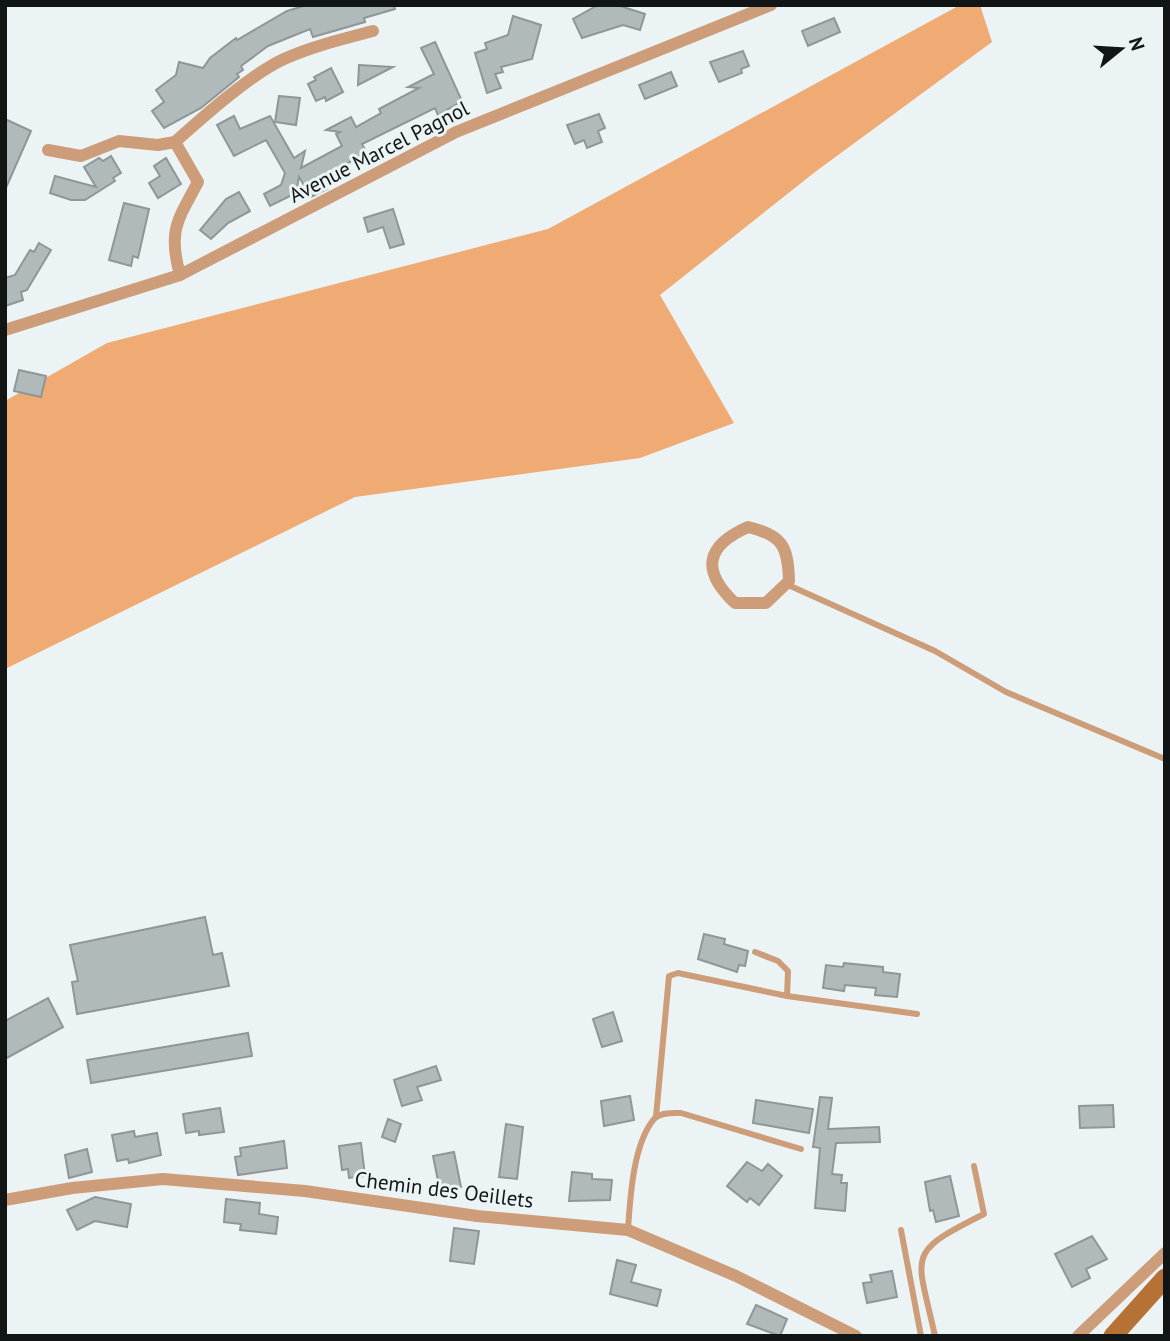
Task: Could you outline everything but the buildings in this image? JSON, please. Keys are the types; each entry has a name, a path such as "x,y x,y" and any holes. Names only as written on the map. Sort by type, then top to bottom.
{"main road":[{"path":"1113,1336 1165,1279"}],"street":[{"name":"Avenue Marcel Pagnol","path":"5,330 180,275 456,132 771,5"},
{"path":"48,150 81,156 119,141 158,145 175,142 216,106 281,60 373,31"},
{"path":"175,142 198,182 177,222 173,247 180,275"},
{"path":"748,527 771,533 788,554 789,581 786,584 766,603 735,603 716,585 712,559 724,538 748,527"},
{"name":"Chemin des Oeillets","path":"5,1200 72,1188 163,1179 305,1191 477,1216 628,1230 736,1276 856,1336"},
{"path":"1078,1336 1165,1253"}],"lane":[{"path":"786,584 935,651 1006,692 1165,759"},
{"path":"755,952 778,961 788,971 787,996"},
{"path":"628,1230 631,1189 642,1143 656,1117 669,976 678,973 787,996 917,1014"},
{"path":"656,1117 667,1112 681,1113 801,1149"},
{"path":"935,1336 920,1269 922,1253 941,1236 985,1214 974,1166"},
{"path":"901,1230 921,1336"}],"shaded area":[{"path":"960,5 980,5 992,42 815,172 660,295 734,423 640,458 355,497 5,669 5,401 107,343 548,229"}]}
